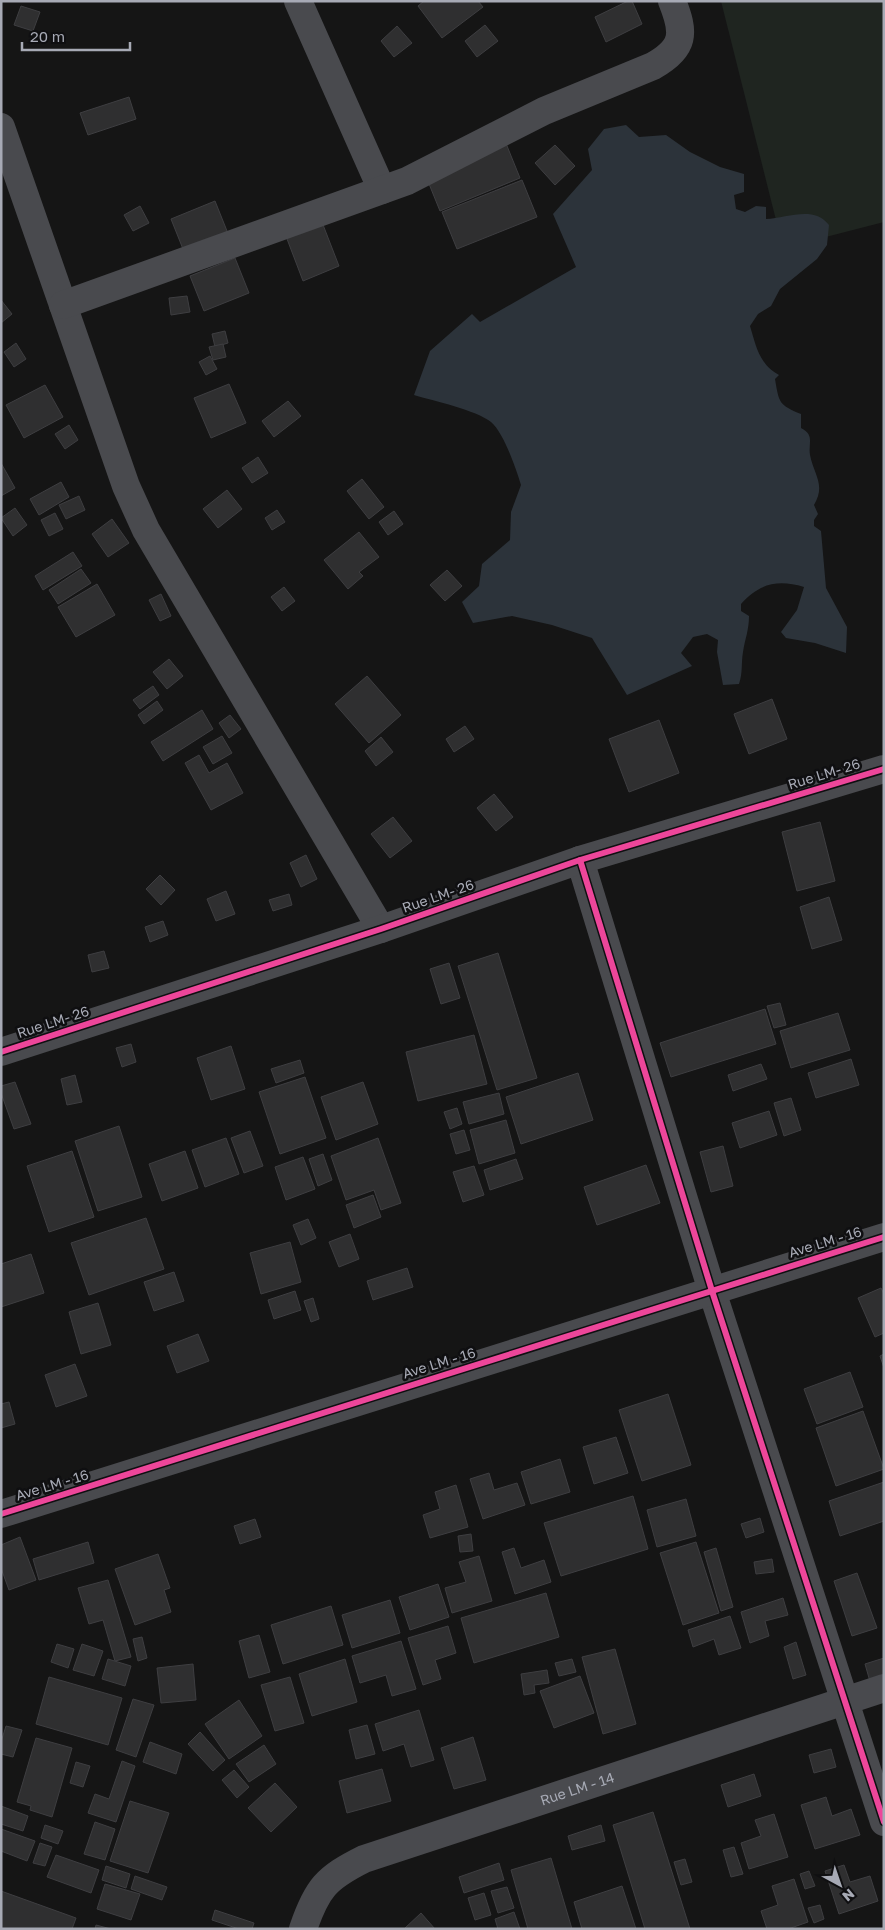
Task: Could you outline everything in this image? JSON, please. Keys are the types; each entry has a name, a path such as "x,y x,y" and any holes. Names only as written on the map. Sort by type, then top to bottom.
{"street":[{"path":"298,1 382,190"},
{"path":"63,306 407,181 544,111 653,66 668,58 681,39 680,20 672,1"},
{"path":"1,127 126,486 146,530 381,929"},
{"name":"Rue LM- 26","path":"1,1052 381,929 580,860 884,769"},
{"path":"580,860 712,1291 884,1822"},
{"name":"Ave LM - 16","path":"1,1514 884,1237"},
{"name":"Rue LM - 14","path":"303,1929 313,1900 323,1886 342,1870 364,1859 884,1688"}],"shaded area":[{"path":"721,1 884,1 884,222 783,248"},
{"path":"626,125 639,137 666,135 690,152 720,167 744,174 744,192 734,195 736,209 745,212 756,206 766,207 766,219 800,214 816,215 829,225 827,245 817,259 780,289 771,306 758,314 750,326 759,354 767,366 779,375 775,379 781,402 788,408 801,414 801,428 809,436 810,455 819,486 819,492 814,505 818,514 814,520 814,526 821,531 826,588 847,627 846,653 815,643 786,638 781,632 797,610 804,587 785,583 769,585 755,592 741,604 741,611 749,616 739,684 723,685 717,652 718,640 707,634 693,637 681,653 692,666 627,695 592,638 552,625 512,616 473,623 462,602 479,586 482,564 510,540 511,512 521,485 505,443 491,422 465,410 414,395 430,351 472,314 480,322 576,267 553,214 592,170 588,149 604,129"}],"building":[{"path":"424,1 478,1 483,7 442,38 418,6"},
{"path":"628,1 632,1 642,24 606,42 595,17"},
{"path":"21,6 40,12 33,31 14,25"},
{"path":"485,25 498,41 477,57 465,41"},
{"path":"397,26 412,43 394,57 381,41"},
{"path":"129,97 136,119 88,135 80,113"},
{"path":"505,141 520,178 440,211 425,174"},
{"path":"555,145 575,166 555,185 535,163"},
{"path":"522,180 537,217 457,249 442,212"},
{"path":"215,201 229,236 185,254 171,219"},
{"path":"140,206 149,223 133,231 124,215"},
{"path":"320,217 339,266 303,281 284,231"},
{"path":"235,258 249,293 204,311 190,276"},
{"path":"187,296 190,312 171,315 169,298"},
{"path":"1,300 12,314 1,323"},
{"path":"225,331 228,343 215,347 212,334"},
{"path":"16,343 26,359 14,367 4,352"},
{"path":"223,344 226,357 213,360 209,347"},
{"path":"210,356 217,369 206,375 199,362"},
{"path":"229,384 246,423 211,438 194,398"},
{"path":"45,385 63,417 24,438 6,405"},
{"path":"288,401 301,416 274,437 262,421"},
{"path":"69,425 78,440 65,449 55,434"},
{"path":"258,457 268,473 252,483 242,468"},
{"path":"1,463 15,488 1,496"},
{"path":"362,479 384,507 369,519 347,491"},
{"path":"61,482 69,497 39,515 30,499"},
{"path":"227,490 242,509 218,528 203,509"},
{"path":"79,496 85,510 66,519 59,505"},
{"path":"15,508 27,525 13,536 1,518"},
{"path":"277,510 285,522 272,530 265,518"},
{"path":"394,511 403,524 388,535 379,522"},
{"path":"55,513 63,529 49,536 41,520"},
{"path":"112,519 129,543 108,557 92,534"},
{"path":"359,532 379,557 359,572 363,576 348,589 324,560"},
{"path":"73,552 82,566 43,590 35,576"},
{"path":"81,569 91,583 58,604 49,590"},
{"path":"447,570 462,586 445,601 430,585"},
{"path":"97,584 115,615 76,637 58,607"},
{"path":"284,587 295,601 282,611 271,597"},
{"path":"161,594 171,616 160,621 149,600"},
{"path":"169,659 183,676 167,689 153,672"},
{"path":"367,676 401,715 369,743 335,704"},
{"path":"153,686 159,695 140,709 133,700"},
{"path":"772,699 787,739 749,754 734,714"},
{"path":"157,701 163,710 144,724 138,715"},
{"path":"202,710 213,729 163,761 151,742"},
{"path":"230,715 241,729 229,738 219,723"},
{"path":"659,720 679,773 629,792 609,739"},
{"path":"465,726 474,739 454,752 446,739"},
{"path":"222,736 232,753 213,764 203,747"},
{"path":"381,737 393,752 376,766 365,751"},
{"path":"199,755 209,773 227,763 243,793 211,810 185,763"},
{"path":"494,794 513,817 496,831 477,808"},
{"path":"393,817 412,841 390,858 371,834"},
{"path":"820,822 835,881 797,891 782,832"},
{"path":"306,855 317,879 301,887 290,863"},
{"path":"160,875 175,890 161,905 146,889"},
{"path":"226,891 235,914 216,921 207,899"},
{"path":"289,894 292,905 273,911 269,900"},
{"path":"829,897 842,940 812,949 800,907"},
{"path":"163,921 168,935 150,942 145,927"},
{"path":"104,951 109,968 92,972 88,955"},
{"path":"498,953 537,1078 497,1090 458,966"},
{"path":"449,963 460,998 441,1004 430,969"},
{"path":"780,1003 786,1025 774,1028 767,1006"},
{"path":"765,1009 776,1044 671,1077 660,1043"},
{"path":"838,1013 850,1050 791,1068 780,1031"},
{"path":"474,1035 487,1084 418,1101 406,1052"},
{"path":"131,1044 136,1062 122,1067 116,1048"},
{"path":"231,1046 245,1089 211,1100 197,1058"},
{"path":"851,1059 859,1085 816,1098 808,1073"},
{"path":"300,1060 304,1073 276,1083 271,1069"},
{"path":"761,1064 767,1079 733,1091 728,1075"},
{"path":"578,1073 593,1120 521,1144 506,1097"},
{"path":"75,1075 82,1102 67,1105 61,1079"},
{"path":"305,1077 326,1138 280,1154 259,1092"},
{"path":"15,1082 31,1124 14,1129 1,1093 1,1086"},
{"path":"363,1082 378,1124 336,1140 321,1097"},
{"path":"499,1093 504,1114 469,1124 463,1102"},
{"path":"791,1098 801,1130 784,1136 774,1103"},
{"path":"457,1108 462,1124 450,1129 444,1112"},
{"path":"769,1111 777,1135 740,1148 732,1123"},
{"path":"506,1120 515,1153 479,1164 470,1130"},
{"path":"119,1126 142,1197 98,1211 75,1141"},
{"path":"464,1130 470,1150 456,1154 450,1134"},
{"path":"250,1131 263,1166 244,1173 231,1138"},
{"path":"226,1138 239,1174 205,1187 192,1150"},
{"path":"378,1138 401,1203 381,1210 374,1190 346,1200 331,1156"},
{"path":"723,1146 733,1186 711,1192 700,1152"},
{"path":"72,1151 94,1217 49,1232 27,1166"},
{"path":"185,1151 198,1188 162,1201 149,1164"},
{"path":"323,1154 332,1180 318,1186 309,1159"},
{"path":"303,1157 315,1189 286,1200 275,1167"},
{"path":"516,1159 523,1179 490,1190 484,1170"},
{"path":"646,1165 660,1203 597,1225 584,1187"},
{"path":"474,1166 484,1195 463,1202 453,1172"},
{"path":"373,1195 381,1217 354,1228 346,1205"},
{"path":"146,1218 164,1269 89,1295 71,1243"},
{"path":"308,1219 316,1238 301,1245 293,1225"},
{"path":"350,1234 359,1259 339,1267 329,1242"},
{"path":"290,1242 301,1282 261,1294 250,1253"},
{"path":"31,1254 44,1293 1,1307 1,1264"},
{"path":"407,1268 413,1287 373,1300 367,1281"},
{"path":"174,1272 184,1301 154,1311 144,1282"},
{"path":"881,1288 884,1294 884,1333 875,1337 858,1298"},
{"path":"295,1291 301,1310 274,1319 268,1300"},
{"path":"313,1298 319,1319 311,1322 304,1301"},
{"path":"98,1303 111,1345 81,1354 69,1312"},
{"path":"198,1334 209,1361 177,1373 167,1346"},
{"path":"884,1354 884,1368 880,1356"},
{"path":"75,1364 87,1396 56,1407 45,1375"},
{"path":"850,1372 863,1407 817,1424 804,1389"},
{"path":"668,1394 691,1465 642,1481 619,1410"},
{"path":"9,1402 15,1424 1,1428 1,1404"},
{"path":"863,1411 884,1469 836,1486 816,1428"},
{"path":"616,1437 628,1473 594,1484 583,1447"},
{"path":"560,1459 570,1492 531,1504 521,1472"},
{"path":"489,1473 494,1490 517,1483 525,1505 483,1519 470,1479"},
{"path":"884,1482 884,1521 840,1536 829,1501"},
{"path":"456,1485 468,1527 430,1538 423,1515 440,1509 435,1492"},
{"path":"633,1496 648,1549 561,1576 544,1523"},
{"path":"686,1499 696,1536 657,1547 647,1510"},
{"path":"760,1518 764,1532 746,1538 741,1524"},
{"path":"255,1519 261,1537 240,1544 234,1526"},
{"path":"471,1534 473,1551 460,1552 458,1536"},
{"path":"20,1537 36,1580 9,1590 1,1568 1,1545"},
{"path":"88,1542 94,1563 39,1580 33,1559"},
{"path":"696,1542 719,1613 683,1625 660,1553"},
{"path":"514,1548 521,1568 544,1560 551,1582 515,1594 502,1552"},
{"path":"716,1548 733,1607 721,1611 704,1552"},
{"path":"158,1554 170,1588 164,1590 171,1612 135,1625 115,1569"},
{"path":"479,1556 492,1601 452,1613 445,1588 466,1582 459,1562"},
{"path":"772,1559 774,1572 756,1574 754,1562"},
{"path":"857,1573 877,1628 852,1636 834,1581"},
{"path":"108,1580 131,1657 115,1661 103,1620 89,1624 78,1588"},
{"path":"438,1584 449,1617 410,1630 399,1597"},
{"path":"546,1593 559,1637 474,1663 461,1618"},
{"path":"783,1598 788,1615 765,1621 769,1636 750,1643 741,1612"},
{"path":"390,1600 400,1633 352,1648 342,1615"},
{"path":"331,1606 343,1645 283,1664 271,1625"},
{"path":"730,1616 741,1648 719,1655 714,1639 693,1647 688,1630"},
{"path":"448,1626 456,1653 435,1660 441,1679 423,1685 408,1638"},
{"path":"259,1635 270,1672 249,1678 239,1641"},
{"path":"142,1637 147,1658 138,1661 133,1639"},
{"path":"401,1641 416,1689 392,1696 386,1675 360,1683 352,1656"},
{"path":"796,1642 806,1675 793,1679 784,1647"},
{"path":"57,1644 74,1649 68,1668 51,1662"},
{"path":"82,1644 103,1651 94,1676 73,1670"},
{"path":"615,1649 636,1724 603,1734 582,1657"},
{"path":"884,1658 884,1681 871,1685 865,1664"},
{"path":"108,1659 131,1666 125,1686 102,1679"},
{"path":"345,1659 357,1702 312,1716 299,1674"},
{"path":"572,1659 576,1672 559,1676 555,1663"},
{"path":"193,1664 196,1700 161,1703 157,1668"},
{"path":"547,1670 549,1683 534,1685 535,1693 524,1695 521,1674"},
{"path":"580,1676 594,1713 554,1728 540,1691"},
{"path":"49,1677 122,1698 108,1745 36,1724"},
{"path":"290,1677 304,1723 275,1731 261,1685"},
{"path":"133,1699 154,1705 136,1757 116,1750"},
{"path":"239,1700 262,1736 229,1759 205,1724"},
{"path":"419,1710 434,1760 411,1767 404,1744 383,1751 375,1724"},
{"path":"367,1725 375,1754 356,1759 349,1730"},
{"path":"6,1726 22,1730 13,1757 1,1754 1,1742"},
{"path":"200,1732 225,1760 213,1771 188,1744"},
{"path":"473,1737 486,1780 454,1789 441,1748"},
{"path":"36,1738 72,1748 52,1817 30,1810 31,1806 17,1802"},
{"path":"150,1742 182,1754 176,1774 143,1762"},
{"path":"264,1745 276,1764 249,1782 236,1764"},
{"path":"831,1749 836,1767 814,1773 809,1755"},
{"path":"122,1761 135,1766 116,1822 88,1813 95,1794 109,1799"},
{"path":"76,1762 90,1766 83,1787 70,1783"},
{"path":"382,1769 391,1801 347,1813 339,1781"},
{"path":"234,1770 249,1787 237,1798 222,1780"},
{"path":"754,1774 761,1796 728,1807 721,1785"},
{"path":"275,1783 297,1807 271,1832 248,1808"},
{"path":"826,1797 832,1816 851,1809 860,1835 815,1849 801,1805"},
{"path":"130,1801 169,1813 148,1873 110,1861"},
{"path":"1,1806 28,1816 23,1831 1,1824"},
{"path":"653,1812 690,1929 645,1929 613,1825"},
{"path":"774,1814 788,1857 749,1869 741,1843 761,1836 755,1820"},
{"path":"95,1822 115,1829 105,1860 84,1854"},
{"path":"45,1825 63,1831 58,1844 41,1838"},
{"path":"601,1825 605,1841 572,1850 568,1836"},
{"path":"1,1829 35,1841 27,1861 1,1851"},
{"path":"40,1843 52,1847 45,1866 33,1863"},
{"path":"734,1847 743,1874 731,1877 723,1850"},
{"path":"56,1855 99,1870 91,1893 47,1877"},
{"path":"551,1858 572,1929 528,1929 511,1870"},
{"path":"685,1859 692,1882 681,1885 674,1862"},
{"path":"499,1863 504,1880 464,1893 459,1877"},
{"path":"844,1865 850,1882 870,1876 878,1901 839,1914 825,1871"},
{"path":"106,1866 130,1874 126,1888 102,1880"},
{"path":"809,1871 815,1886 805,1889 800,1874"},
{"path":"135,1876 167,1887 162,1900 131,1889"},
{"path":"794,1879 808,1922 788,1929 767,1929 761,1911 778,1905 772,1886"},
{"path":"105,1884 140,1894 131,1920 97,1909"},
{"path":"622,1886 636,1929 582,1929 574,1902"},
{"path":"507,1887 514,1908 498,1913 491,1891"},
{"path":"1,1891 76,1918 72,1929 1,1929"},
{"path":"484,1893 491,1915 475,1920 468,1898"},
{"path":"820,1905 824,1919 814,1923 808,1908"},
{"path":"215,1910 254,1923 252,1929 239,1929 212,1920"},
{"path":"514,1912 520,1929 498,1929 495,1919"},
{"path":"421,1913 435,1929 404,1929"},
{"path":"96,1925 111,1929 95,1929"}],"cycle path":[{"path":"1,1052 381,929 580,860 884,769"},
{"path":"580,860 712,1291 884,1822"},
{"path":"1,1514 884,1237"}]}
